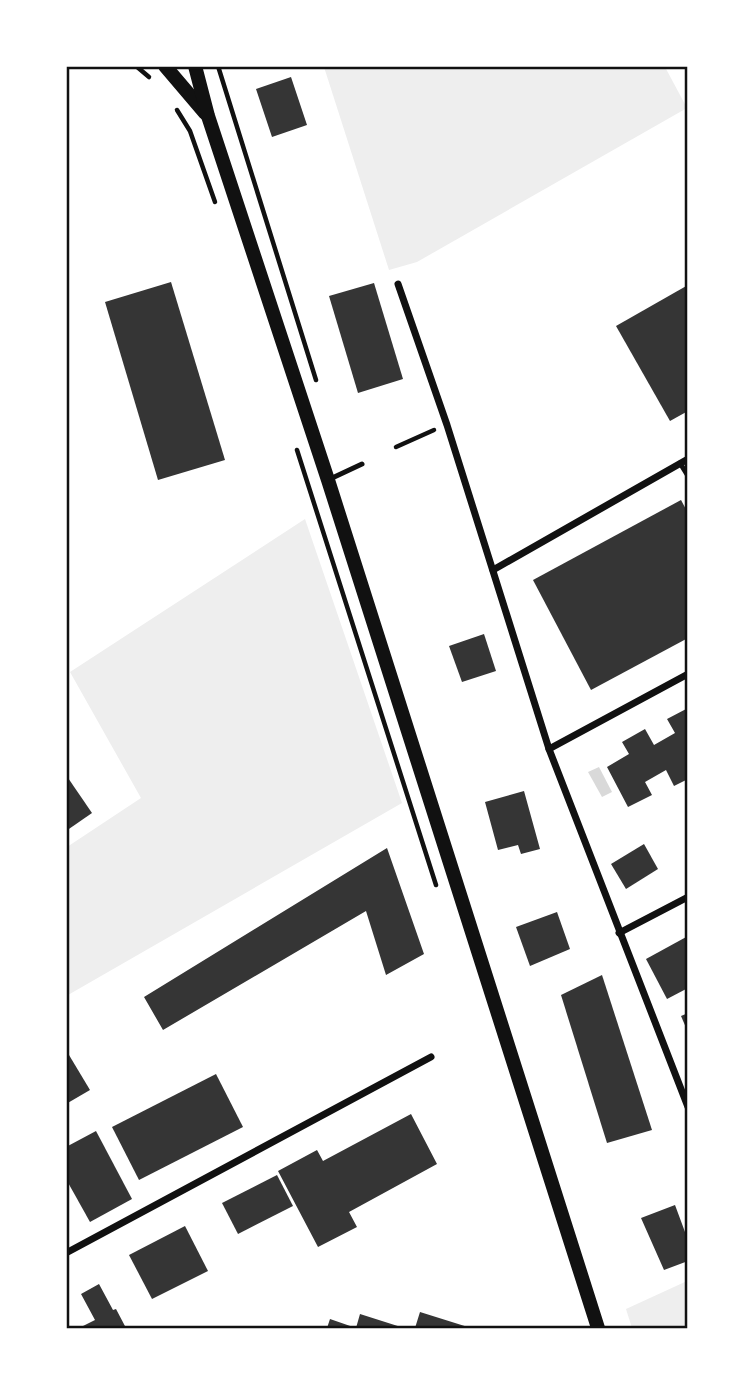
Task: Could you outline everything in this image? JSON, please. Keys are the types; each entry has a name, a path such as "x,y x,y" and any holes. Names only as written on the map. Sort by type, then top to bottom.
{"main road":[{"path":"165,66 208,116"},
{"path":"195,66 208,116 328,480 598,1328"}],"street":[{"path":"398,284 447,425 549,749 688,1107"},
{"path":"493,570 684,461"},
{"path":"549,749 688,674"},
{"path":"619,933 688,897"},
{"path":"66,1253 431,1056"},
{"path":"679,1084 688,1080"}],"lane":[{"path":"684,461 688,476"},
{"path":"328,480 362,464"}],"path":[{"path":"136,66 153,81"},
{"path":"171,100 190,131 219,213"},
{"path":"396,447 447,425"},
{"path":"293,438 440,896"}],"shaded area":[{"path":"324,67 665,67 687,108 417,262 389,270"},
{"path":"305,519 402,803 68,995 67,847 141,798 70,672"},
{"path":"599,767 612,792 602,797 588,772"},
{"path":"687,1281 687,1328 632,1328 626,1309"}],"building":[{"path":"291,77 307,125 272,137 256,89"},
{"path":"171,282 225,460 158,480 105,302"},
{"path":"374,283 403,379 358,393 329,296"},
{"path":"688,285 688,411 670,421 616,326"},
{"path":"681,500 688,513 688,638 591,690 533,580"},
{"path":"484,634 496,671 462,682 449,646"},
{"path":"688,708 688,779 674,786 666,770 645,782 652,795 628,807 607,767 629,754 622,742 645,729 654,745 675,733 667,719"},
{"path":"66,775 92,813 66,831"},
{"path":"524,791 540,849 521,854 518,845 498,850 485,802"},
{"path":"644,844 658,869 626,889 611,864"},
{"path":"387,848 424,954 386,975 366,911 163,1030 144,997"},
{"path":"557,912 570,949 530,966 516,927"},
{"path":"688,936 688,988 667,999 646,959"},
{"path":"602,975 652,1130 607,1143 561,995"},
{"path":"688,1013 688,1030 687,1030 681,1016"},
{"path":"66,1050 90,1090 66,1104"},
{"path":"216,1074 243,1127 139,1180 112,1127"},
{"path":"411,1114 437,1164 349,1212 357,1227 318,1247 278,1171 317,1150 323,1161"},
{"path":"96,1131 132,1199 90,1222 66,1179 66,1147"},
{"path":"277,1175 293,1206 238,1234 222,1203"},
{"path":"675,1205 685,1232 688,1232 688,1261 664,1270 641,1218"},
{"path":"185,1226 208,1271 152,1299 129,1255"},
{"path":"99,1284 126,1328 79,1328 95,1320 81,1294"},
{"path":"420,1312 471,1328 415,1328"},
{"path":"360,1314 404,1328 356,1328"},
{"path":"330,1319 356,1328 327,1328"}]}
